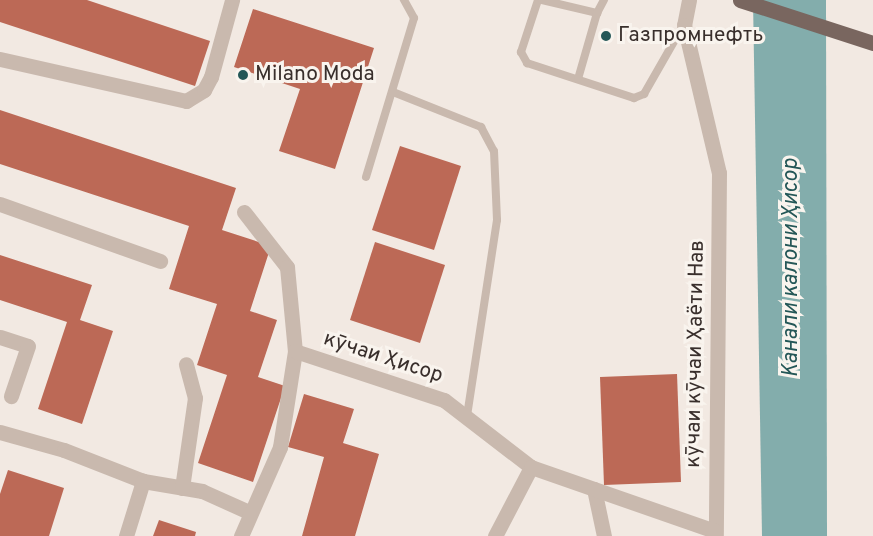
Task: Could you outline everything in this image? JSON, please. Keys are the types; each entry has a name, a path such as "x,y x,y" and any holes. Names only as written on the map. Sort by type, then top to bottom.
{"main road":[{"path":"740,0 873,43"}],"street":[{"path":"0,59 186,101 204,90 211,77 232,0"},
{"path":"684,25 689,0"},
{"name":"кӯчаи кӯчаи Ҳаёти Нав","path":"684,25 719,173 715,534"},
{"path":"0,204 160,261"},
{"path":"244,212 287,267 295,351"},
{"path":"0,337 28,346 11,396"},
{"name":"кӯчаи Ҳисор","path":"241,536 249,512 280,447 295,351 444,400 531,467 715,534"},
{"path":"182,488 195,398 186,364"},
{"path":"0,432 143,481 182,488 249,512"},
{"path":"495,536 531,467"},
{"path":"126,536 143,481"},
{"path":"594,489 604,536"}],"lane":[{"path":"366,177 414,18 404,0"},
{"path":"597,13 540,0 524,57 578,80 634,98 644,94 684,25"},
{"path":"578,80 597,13 604,0"},
{"path":"393,92 481,127 494,151 497,220 467,416"}],"water":[{"name":"Канали калони Ҳисор","path":"753,0 826,0 827,536 762,536"}],"building":[{"path":"0,0 87,0 210,41 195,86 0,22"},
{"path":"253,9 374,48 335,169 279,151 300,89 234,67"},
{"path":"0,110 236,188 222,230 271,246 250,311 277,320 258,377 285,386 253,482 198,463 227,375 197,365 217,304 169,289 189,226 0,164"},
{"path":"400,146 461,166 434,250 372,230"},
{"path":"375,242 445,265 420,343 350,320"},
{"path":"0,255 92,285 80,320 113,331 82,424 38,409 67,322 0,300"},
{"path":"677,374 681,482 604,485 600,377"},
{"path":"304,394 354,409 343,443 379,454 355,536 302,536 324,457 288,447"},
{"path":"8,470 64,488 49,536 0,536 0,494"},
{"path":"159,520 196,532 195,536 153,536"}],"place":[{"name":"Газпромнефть","path":"606,36"},
{"name":"Milano Moda","path":"243,75"}]}
